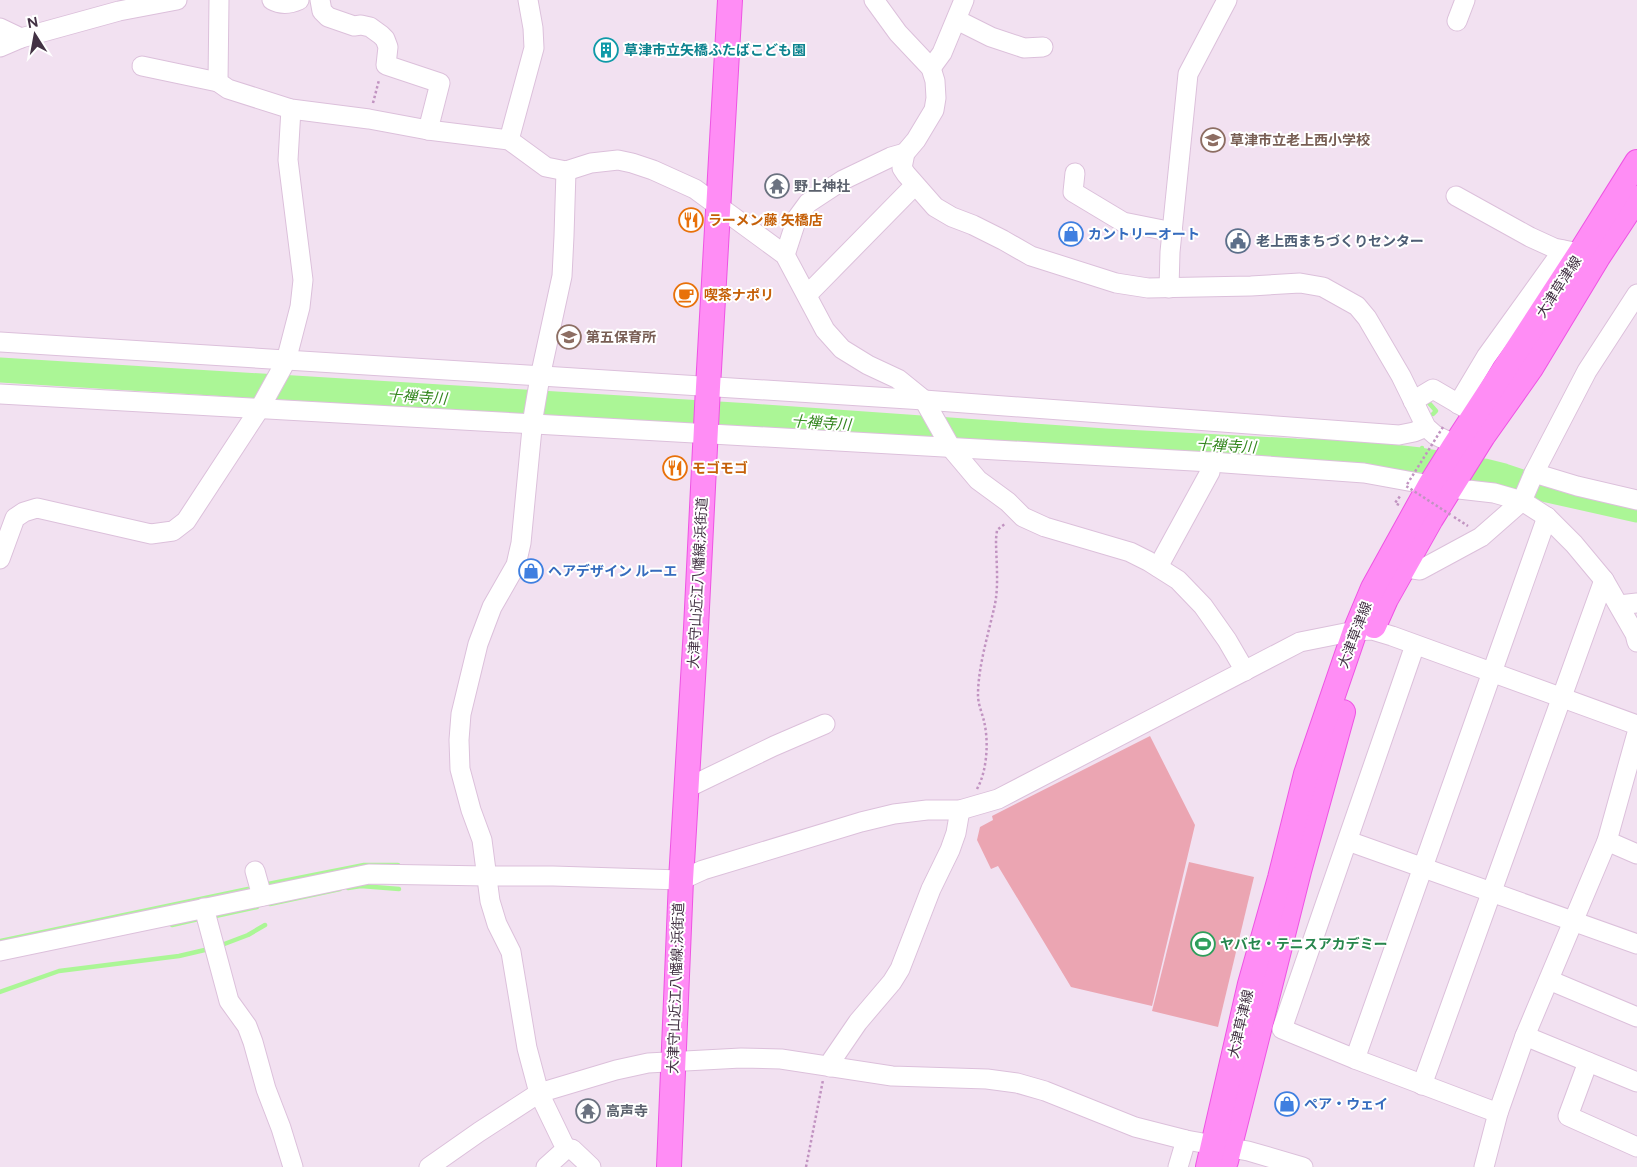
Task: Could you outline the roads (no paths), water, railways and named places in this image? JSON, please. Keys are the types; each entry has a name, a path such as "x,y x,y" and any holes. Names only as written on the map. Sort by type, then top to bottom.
{"main road":[{"name":"大津守山近江八幡線;浜街道","path":"669,1167 681,880 730,0"},
{"name":"大津草津線","path":"1222,1159 1250,984 1280,878 1306,774 1364,631 1400,576 1430,519 1442,483 1451,439 1467,409 1580,253 1637,162"},
{"name":"大津草津線","path":"1451,439 1531,368 1580,253 1637,198"}],"street":[{"path":"0,46 111,7 178,0"},
{"path":"218,82 219,0"},
{"path":"272,0 287,4 299,0"},
{"path":"320,0 322,11 328,17 354,26 370,27 381,35 385,39 388,48 386,65 440,84 428,130"},
{"path":"509,140 534,48 528,0"},
{"path":"785,255 797,218 808,202 843,180 891,157 904,153 916,140 934,110 936,98 935,82 931,68 898,33 874,0"},
{"path":"931,68 942,54 964,0"},
{"path":"1169,288 1172,232 1188,74 1227,0"},
{"path":"1457,21 1465,0"},
{"path":"957,20 991,36 1024,48 1043,47"},
{"path":"0,28 21,38"},
{"path":"142,66 218,82 228,89 291,109 369,119 428,130 509,140 546,167 566,172 591,163 618,160 632,163 653,170 695,189 785,255 825,330 842,349 868,365 898,379 925,402 949,445 978,480 1023,517 1045,527 1130,552 1178,580 1203,606 1227,640 1245,671"},
{"path":"0,558 15,518 24,512 37,508 151,534 173,531 186,521 262,405 285,364 300,307 303,280 288,160 291,109"},
{"path":"904,153 902,168 935,207 952,217 1003,240 1031,256 1116,283 1148,288 1300,283 1323,287 1357,306 1367,318 1401,376 1413,401 1451,439"},
{"path":"566,172 562,276 533,420 519,550 516,565 492,607 478,644 461,714 459,740 460,769 471,810 482,840 490,901 497,924 511,952 527,1048 539,1093 566,1150"},
{"path":"1075,173 1073,192 1123,222 1172,232"},
{"path":"807,294 915,185"},
{"path":"1456,196 1530,237 1554,248 1580,253"},
{"path":"1413,569 1420,570 1481,536 1522,501 1534,473 1587,371 1637,294"},
{"path":"0,342 285,364 925,402 1399,435 1414,432 1451,439"},
{"path":"1413,401 1433,389 1467,409"},
{"path":"0,394 262,405 706,430 1364,473 1442,483 1494,493 1522,501 1547,517 1628,604 1637,642"},
{"path":"1158,567 1210,472 1211,462"},
{"path":"1534,473 1577,486 1637,500"},
{"path":"1354,1059 1547,517"},
{"path":"1422,1086 1604,580"},
{"path":"0,951 206,914 274,888 369,874 553,876 681,880 703,870 862,822 902,813 963,809 998,799 1300,642 1364,631 1415,645 1637,725"},
{"path":"1415,645 1282,1029 1422,1086 1498,1113"},
{"path":"686,788 825,724"},
{"path":"1484,1167 1498,1113 1525,1036 1607,841 1633,766 1637,733"},
{"path":"828,1067 858,1022 892,982 900,969 931,889 950,850 963,809"},
{"path":"1348,841 1637,944"},
{"path":"1607,841 1637,854"},
{"path":"255,871 274,888"},
{"path":"206,914 229,1001 247,1026 293,1167"},
{"path":"1549,980 1637,1017"},
{"path":"1525,1036 1637,1082"},
{"path":"429,1167 539,1093 616,1070 648,1064 741,1058 773,1059 892,1076 987,1079 1017,1083 1045,1091 1135,1127 1186,1140 1222,1159 1248,1151 1303,1167"},
{"path":"1588,1062 1568,1116 1637,1147"},
{"path":"1178,1167 1186,1140"},
{"path":"546,1167 566,1150 572,1149 591,1167"}],"waterway":[{"name":"十禅寺川","path":"0,370 751,416 1105,441 1348,452 1420,460 1484,471 1543,489 1637,510"},
{"path":"1429,403 1436,411 1433,414"},
{"path":"1420,460 1422,448"},
{"path":"268,884 364,865 398,865"},
{"path":"348,888 361,886 399,889"},
{"path":"0,941 248,889"},
{"path":"270,904 340,889"},
{"path":"211,917 257,907"},
{"path":"172,925 203,918"},
{"path":"219,946 248,935 265,925"},
{"path":"0,992 59,971 179,956 209,949"}],"place":[{"name":"草津市立矢橋ふたばこども園","path":"606,50"},
{"name":"草津市立老上西小学校","path":"1213,140"},
{"name":"野上神社","path":"777,186"},
{"name":"ラーメン藤 矢橋店","path":"691,220"},
{"name":"カントリーオート","path":"1071,234"},
{"name":"老上西まちづくりセンター","path":"1238,241"},
{"name":"喫茶ナポリ","path":"686,295"},
{"name":"第五保育所","path":"569,337"},
{"name":"モゴモゴ","path":"675,468"},
{"name":"ヘアデザイン ルーエ","path":"531,571"},
{"name":"ヤバセ・テニスアカデミー","path":"1203,944"},
{"name":"ペア・ウェイ","path":"1287,1104"},
{"name":"高声寺","path":"588,1111"}]}
